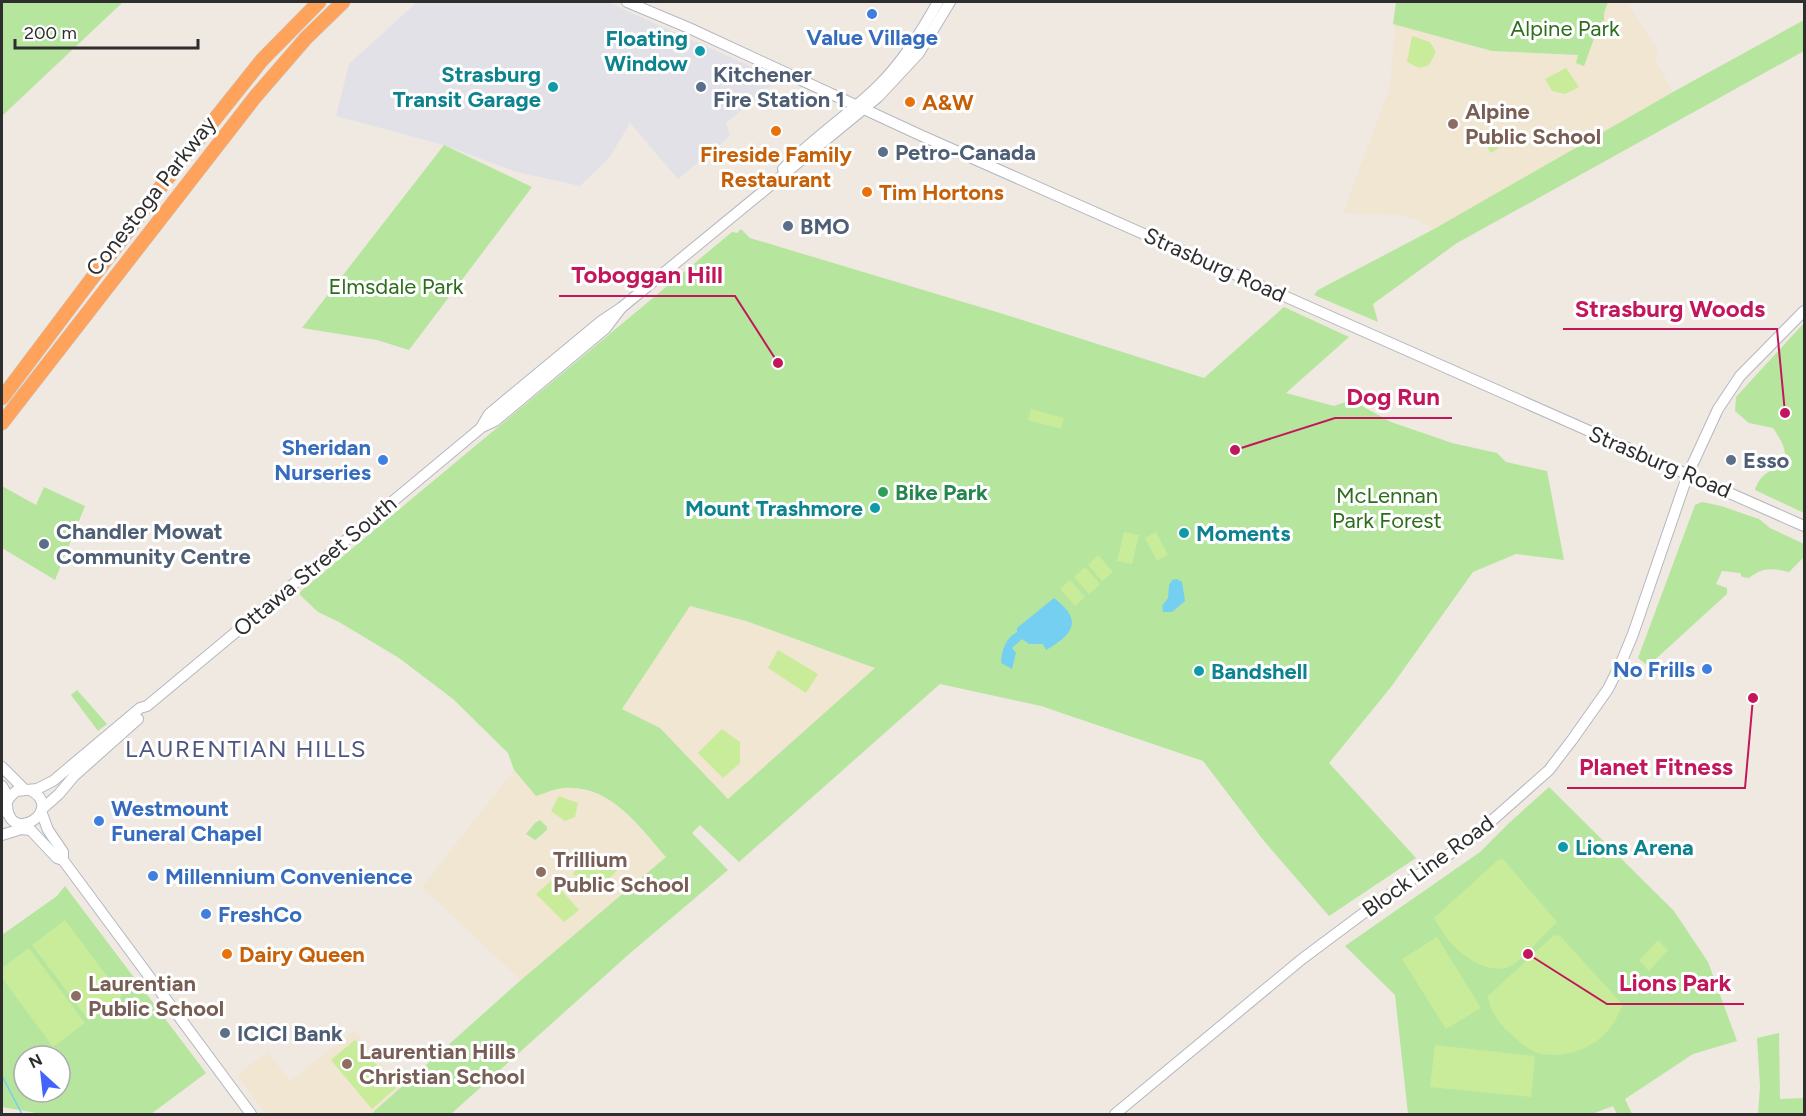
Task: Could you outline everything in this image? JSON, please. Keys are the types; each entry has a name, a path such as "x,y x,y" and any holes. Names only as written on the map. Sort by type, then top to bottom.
{"highway":[{"name":"Conestoga Parkway","path":"2,398 163,184 262,60 319,2"},
{"name":"Conestoga Parkway","path":"2,423 255,97 306,38 343,2"}],"street":[{"name":"Strasburg Road","path":"627,2 1804,526"},
{"name":"Ottawa Street South","path":"859,107 895,68 938,2"},
{"name":"Ottawa Street South","path":"147,705 482,427 495,422 605,329 621,308 758,195 859,107 890,86 919,52 950,2"},
{"name":"Block Line Road","path":"1115,1114 1302,959 1377,903 1470,840 1548,770 1608,689 1621,663 1688,474 1706,432 1727,393 1758,356 1804,311"},
{"path":"6,805 16,791 37,789 53,781 140,708 147,705"},
{"path":"2,834 21,829 32,822 96,755 144,713 147,705"},
{"path":"2,767 27,790 38,795 48,830 63,852 63,860"},
{"path":"2,786 11,818 25,826 57,858 63,860 251,1114"}],"shaded area":[{"path":"417,2 607,2 779,79 726,123 730,136 678,179 630,123 610,157 580,186 517,172 444,145 336,116 349,64"},
{"name":"Alpine Public School","path":"1608,2 1627,2 1658,51 1655,60 1673,92 1434,229 1417,220 1398,215 1343,213 1390,87 1395,24 1492,51 1587,56"},
{"path":"690,606 746,621 876,668 728,799 660,728 622,710"},
{"name":"Trillium Public School","path":"514,770 536,796 560,788 577,788 600,795 620,806 667,857 521,980 422,887"},
{"name":"Laurentian Hills Christian School","path":"355,1030 400,1088 371,1114 266,1114 237,1075 268,1052 290,1081"}],"green space":[{"path":"2,2 123,2 2,116"},
{"name":"Alpine Park","path":"1396,2 1608,2 1604,20 1599,25 1584,66 1576,63 1578,55 1492,51 1393,24"},
{"path":"1804,20 1804,51 1457,243 1373,304 1378,322 1314,295 1318,290 1434,229"},
{"path":"1412,36 1430,42 1436,52 1429,65 1419,68 1407,62"},
{"path":"1566,68 1579,87 1565,94 1552,91 1545,79"},
{"path":"1511,126 1517,136 1491,153 1484,142"},
{"name":"Elmsdale Park","path":"444,145 532,187 409,350 377,340 302,328"},
{"name":"McLennan Park Forest","path":"741,229 750,238 1000,313 1204,378 1284,307 1349,337 1286,393 1334,406 1351,400 1391,422 1452,443 1497,453 1506,462 1547,471 1564,560 1516,554 1473,572 1391,687 1329,763 1416,858 1329,916 1264,841 1203,761 1041,706 940,684 739,862 700,825 692,833 728,870 628,955 451,1114 371,1114 521,980 666,857 622,809 595,793 563,788 536,796 514,770 508,753 453,699 399,658 318,612 300,595 300,592 732,232 737,233","holes":["690,606 746,621 875,668 728,799 660,728 622,709"]},
{"path":"1804,323 1804,513 1755,490 1760,480 1784,460 1785,453 1773,428 1749,423 1735,411 1736,397"},
{"path":"1031,409 1064,418 1061,429 1028,420"},
{"path":"2,486 36,505 44,487 85,506 55,580 2,548"},
{"path":"1702,502 1759,519 1770,528 1802,543 1804,557 1789,572 1768,569 1749,578 1742,577 1740,573 1722,571 1716,584 1727,588 1727,594 1648,666 1638,658 1695,505"},
{"path":"1124,532 1139,535 1132,564 1117,561"},
{"path":"1156,532 1168,555 1157,561 1145,538"},
{"path":"1098,555 1113,572 1102,581 1088,565"},
{"path":"1085,567 1100,584 1089,594 1074,577"},
{"path":"1070,580 1085,597 1075,606 1060,589"},
{"path":"778,650 818,674 806,693 768,668"},
{"path":"77,690 107,724 98,731 71,695"},
{"path":"722,729 740,742 740,763 723,778 698,753"},
{"path":"1549,787 1674,911 1708,962 1737,1041 1693,1054 1625,1099 1632,1114 1617,1114 1613,1106 1592,1114 1408,1114 1395,995 1345,946 1480,852"},
{"path":"559,796 578,803 575,817 565,821 551,811"},
{"path":"540,820 547,830 535,840 526,834"},
{"path":"605,855 620,867 598,891 573,874 584,857"},
{"path":"1503,859 1557,922 1512,965 1496,969 1478,964 1462,954 1448,939 1434,918 1498,860"},
{"path":"552,880 579,910 564,922 536,894"},
{"name":"Laurentian Public School","path":"65,886 206,1073 151,1114 42,1114 2,1107 2,935 57,896"},
{"path":"65,920 122,996 89,1021 32,945"},
{"path":"1554,935 1560,936 1623,1005 1606,1033 1589,1046 1569,1053 1548,1055 1531,1050 1507,1030 1493,1012 1488,996"},
{"path":"1437,937 1481,1008 1446,1029 1402,959"},
{"path":"1658,940 1668,950 1649,971 1639,961"},
{"path":"29,948 85,1023 57,1044 51,1044 2,978 2,968"},
{"path":"1779,1033 1780,1099 1804,1098 1804,1114 1758,1114 1760,1086 1757,1038"},
{"path":"355,1040 396,1088 372,1109 331,1060"},
{"path":"1435,1045 1535,1056 1531,1097 1430,1087"}],"water":[{"path":"1177,579 1182,582 1185,601 1172,612 1163,612 1162,606 1168,598 1169,585 1172,580"},
{"path":"1054,598 1063,606 1072,620 1068,633 1046,650 1043,644 1029,644 1022,639 1012,648 1016,653 1012,669 1001,663 1005,645 1017,632 1017,628"}],"waterway":[{"path":"2,1076 22,1114"}],"place":[{"name":"Value Village","path":"872,14"},
{"name":"Floating Window","path":"700,51"},
{"name":"Strasburg Transit Garage","path":"553,87"},
{"name":"Kitchener Fire Station 1","path":"701,87"},
{"name":"A&W","path":"910,102"},
{"name":"Alpine Public School","path":"1453,124"},
{"name":"Fireside Family Restaurant","path":"776,131"},
{"name":"Petro-Canada","path":"883,152"},
{"name":"Tim Hortons","path":"867,192"},
{"name":"BMO","path":"788,226"},
{"name":"Toboggan Hill","path":"778,363"},
{"name":"Strasburg Woods","path":"1785,413"},
{"name":"Dog Run","path":"1235,450"},
{"name":"Sheridan Nurseries","path":"383,460"},
{"name":"Esso","path":"1731,460"},
{"name":"Bike Park","path":"883,492"},
{"name":"Mount Trashmore","path":"875,508"},
{"name":"Moments","path":"1184,533"},
{"name":"Chandler Mowat Community Centre","path":"44,544"},
{"name":"No Frills","path":"1707,669"},
{"name":"Bandshell","path":"1199,671"},
{"name":"Planet Fitness","path":"1753,698"},
{"name":"Westmount Funeral Chapel","path":"99,821"},
{"name":"Lions Arena","path":"1563,847"},
{"name":"Trillium Public School","path":"541,872"},
{"name":"Millennium Convenience","path":"153,876"},
{"name":"FreshCo","path":"206,914"},
{"name":"Dairy Queen","path":"227,954"},
{"name":"Lions Park","path":"1528,954"},
{"name":"Laurentian Public School","path":"76,996"},
{"name":"ICICI Bank","path":"225,1033"},
{"name":"Laurentian Hills Christian School","path":"347,1064"}],"district":[{"name":"LAURENTIAN HILLS","path":"246,748"}]}
